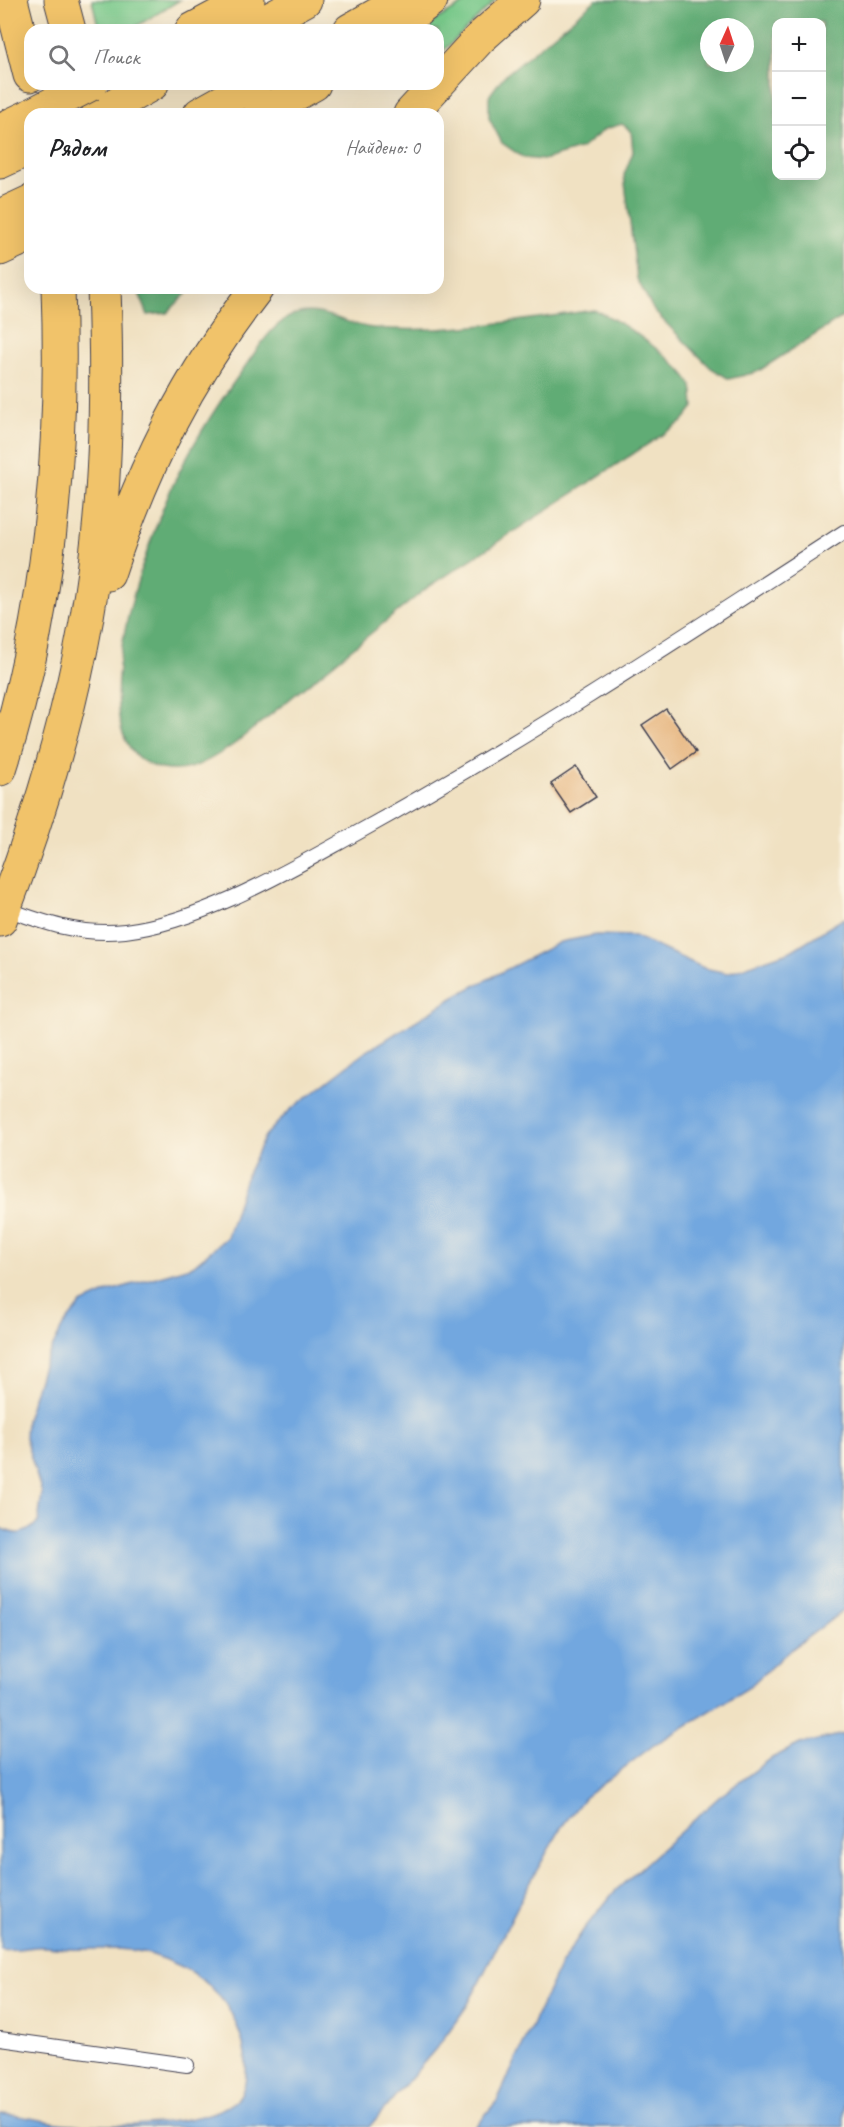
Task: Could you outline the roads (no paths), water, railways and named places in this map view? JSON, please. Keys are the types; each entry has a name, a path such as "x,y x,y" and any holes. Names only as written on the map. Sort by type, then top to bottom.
{"main road":[{"path":"11,0 24,51"},
{"path":"61,0 67,24"},
{"path":"203,24 248,0"},
{"path":"261,24 304,0"},
{"path":"361,24 403,0"},
{"path":"400,24 431,0"},
{"path":"444,78 481,38 523,0"},
{"path":"33,90 37,108"},
{"path":"45,108 80,90"},
{"path":"82,90 86,108"},
{"path":"211,108 243,90"},
{"path":"271,108 303,90"},
{"path":"416,108 432,90"},
{"path":"0,130 24,119"},
{"path":"0,162 24,151"},
{"path":"7,233 24,210"},
{"path":"0,769 23,685 38,608 48,534 59,391 58,294"},
{"path":"70,696 88,613 98,538 107,388 104,294"},
{"path":"2,914 127,517 153,454 185,392 225,328 252,294"}],"lane":[{"path":"2,914 74,931 126,931 210,907 249,889 408,804 513,743 653,657 844,532"},
{"path":"0,2039 187,2065"}],"water":[{"path":"844,918 844,1610 784,1655 748,1688 654,1745 584,1798 560,1829 467,2006 438,2046 369,2127 0,2127 0,2114 86,2125 133,2125 184,2120 226,2107 239,2097 243,2090 246,2072 243,2042 231,2012 213,1989 178,1965 150,1954 130,1950 40,1947 0,1949 0,1528 20,1533 38,1523 42,1493 25,1438 26,1420 43,1366 63,1326 81,1304 110,1291 193,1266 227,1237 247,1174 265,1136 290,1110 364,1053 459,994 560,942 596,935 634,936 704,968 727,973 791,951"},
{"path":"844,1734 844,2127 475,2127 497,2101 560,1965 584,1929 614,1892 719,1797 772,1758 800,1744"}]}
